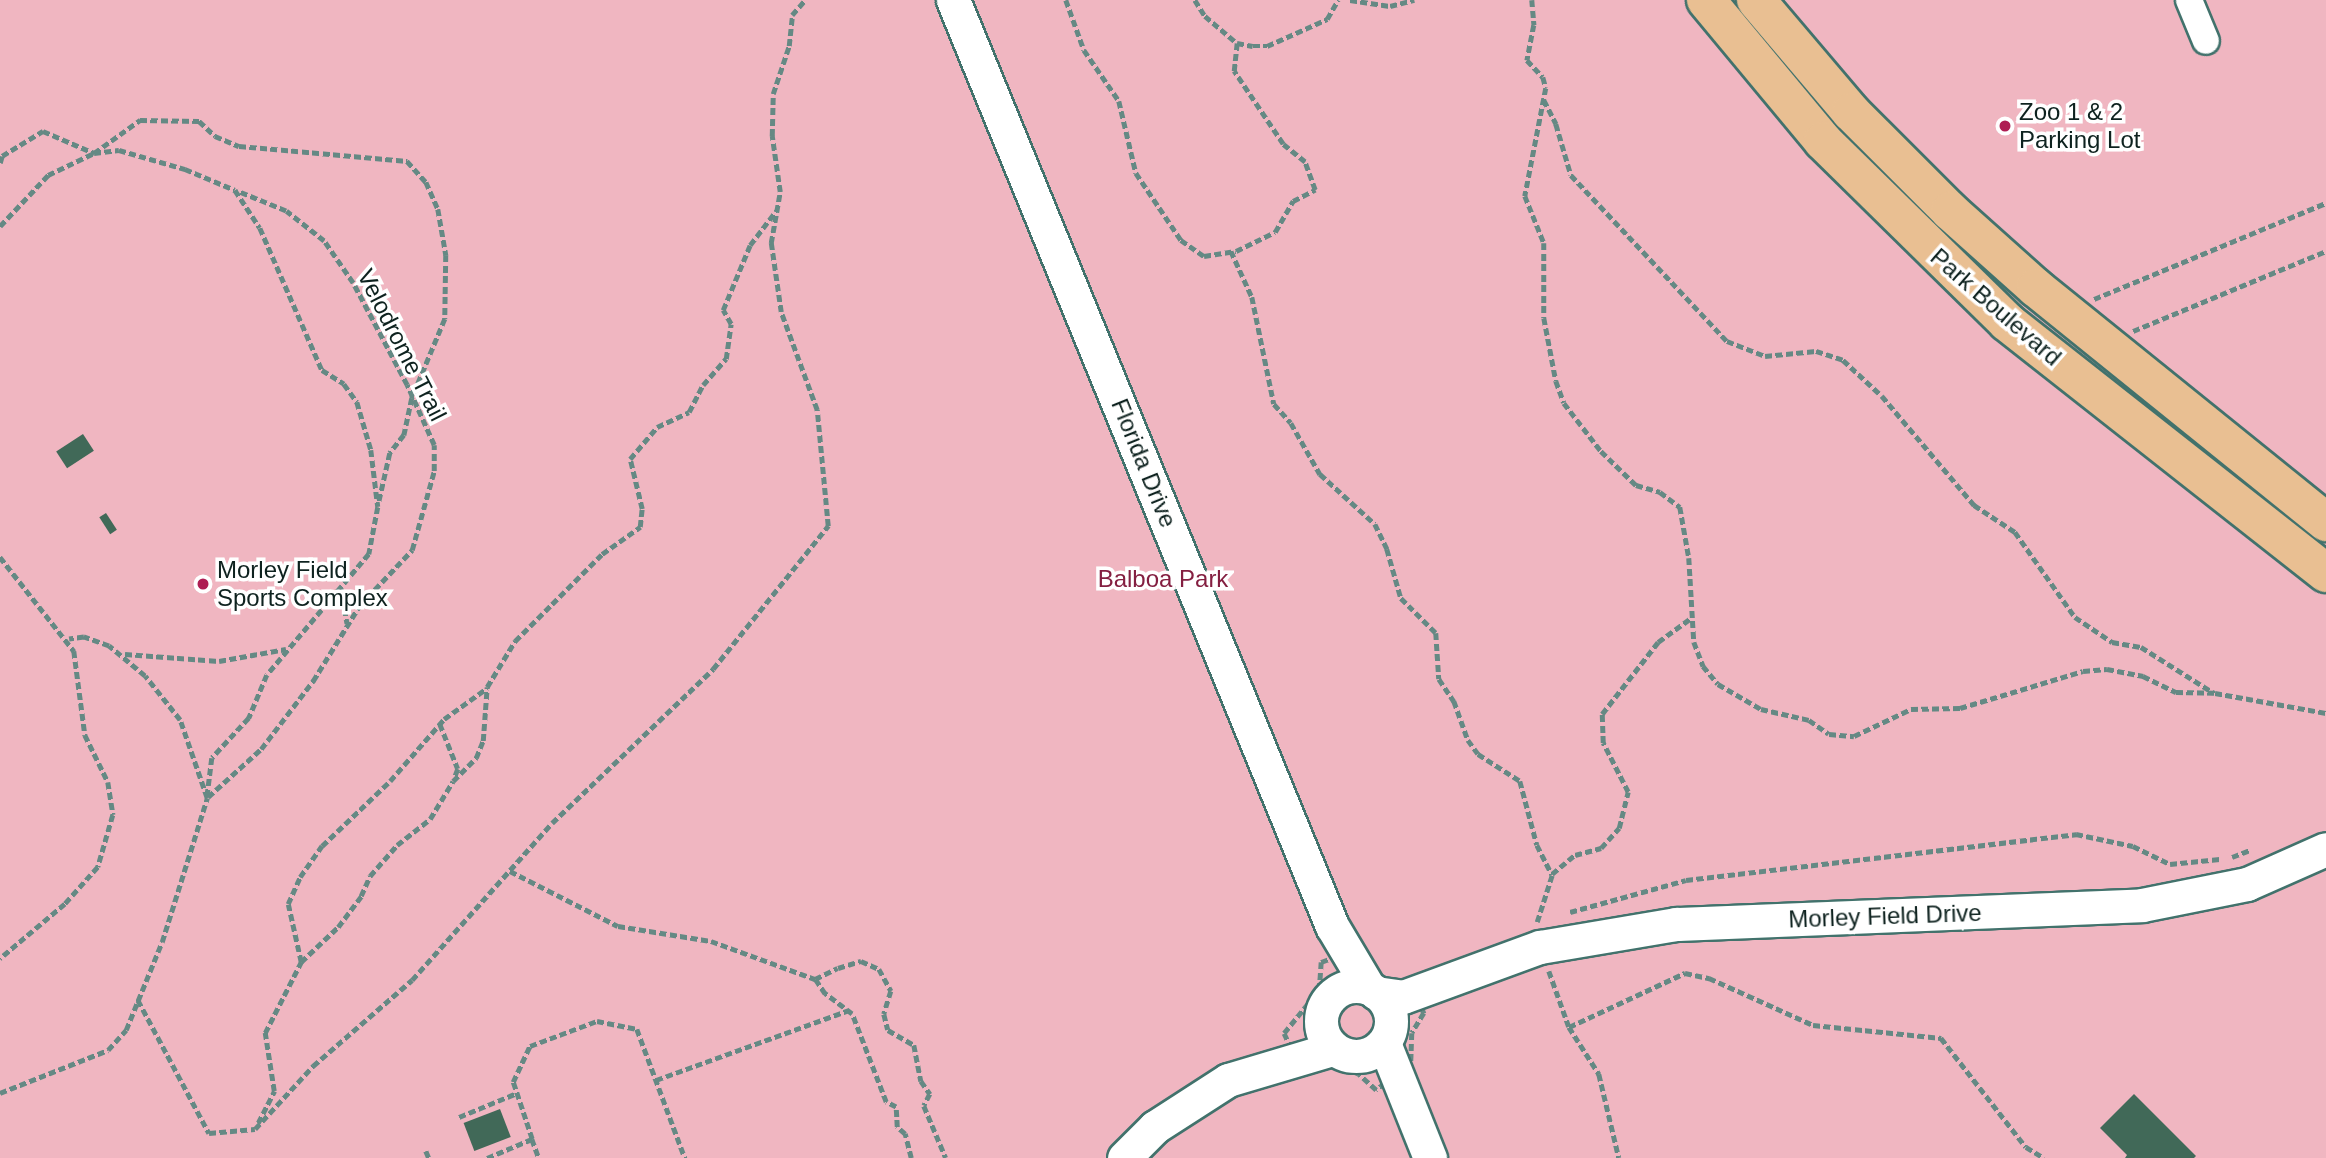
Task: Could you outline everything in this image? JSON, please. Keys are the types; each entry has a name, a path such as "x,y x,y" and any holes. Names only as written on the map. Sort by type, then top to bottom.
{"main road":[{"name":"Park Boulevard","path":"1706,0 1822,141 2007,322 2326,573"},
{"name":"Park Boulevard","path":"1756,0 1851,112 1950,211 2036,288 2326,522"}],"street":[{"name":"Florida Drive","path":"953,0 1332,926 1373,990"},
{"path":"2189,0 2206,41"},
{"name":"Morley Field Drive","path":"1373,990 1403,997 1444,984 1544,935 1676,925 2142,905 2247,884 2326,849"},
{"name":"Florida Drive","path":"1326,1007 1332,926"},
{"name":"Morley Field Drive","path":"1387,1035 1444,984"},
{"path":"1263,1066 1326,1007 1356,985 1373,990 1383,998 1387,1035 1430,1158"},
{"path":"1326,1007 1320,1027 1342,1053 1375,1068 1413,1114"},
{"path":"1124,1158 1155,1127 1228,1080 1263,1066 1342,1053 1364,1055 1387,1035"}],"path":[{"path":"138,1000 209,1133 255,1129 313,1066 412,980 552,823 713,669 828,526 817,410 791,348 774,275 771,243 780,192 772,136 773,94 789,46 792,15 805,0"},
{"path":"1066,0 1084,50 1119,101 1125,138 1146,191 1155,195 1188,247 1209,257 1231,251 1275,232 1293,201 1315,190 1305,162 1283,144 1234,71 1237,43"},
{"path":"1195,0 1205,16 1237,43 1267,46 1327,19 1338,0"},
{"path":"1350,0 1390,6 1414,0"},
{"path":"1532,0 1534,24 1527,60 1543,77 1543,100 1525,196 1544,243 1544,318 1556,381 1563,403 1601,451 1636,485 1660,492 1680,507 1689,558 1691,618 1699,654 1718,684 1749,704 1809,720 1829,734 1841,736 1854,736 1911,709 1960,708 2083,671 2119,670 2176,692 2215,693 2326,713"},
{"path":"1543,100 1556,124 1571,176 1678,294 1727,341 1765,356 1830,353 1854,368 1974,505 2015,532 2075,617 2112,642 2141,647 2215,693"},
{"path":"0,163 2,156 43,131 94,153 140,120 198,121 215,136 239,146 407,161 426,182 438,209 446,255 445,319 412,398 404,435 390,453 369,554 287,649 267,675 249,718 212,758 207,798 162,942 126,1030 108,1050 0,1093"},
{"name":"Velodrome Trail","path":"0,226 48,175 94,153 119,150 185,169 286,211 324,241 353,284 434,445 434,471 422,522 412,550 347,623 313,681 261,749 207,798"},
{"path":"235,190 260,228 317,361 357,402 371,450 378,507"},
{"path":"2090,300 2326,203"},
{"path":"301,962 288,904 300,877 322,846 440,724 487,687 515,641 602,554 640,527 642,509 631,458 657,427 689,412 702,385 714,377 726,359 731,324 723,310 750,245 776,210"},
{"path":"1231,251 1252,297 1274,404 1291,423 1320,474 1375,524 1388,549 1401,598 1436,634 1439,680 1454,701 1468,740 1478,754 1520,781 1537,845 1552,874"},
{"path":"2129,332 2326,251"},
{"path":"0,557 19,576 44,616 69,639 85,735 112,797 109,838 98,867 84,885 0,958"},
{"path":"341,587 347,623"},
{"path":"1619,1158 1600,1074 1569,1027 1544,935 1537,928 1536,914 1552,874 1575,855 1601,848 1619,828 1628,792 1603,743 1602,715 1658,642 1691,618"},
{"path":"69,639 84,637 120,654 145,676 180,720 207,798"},
{"path":"120,654 219,661 287,649"},
{"path":"453,781 477,758 483,741 487,687"},
{"path":"255,1129 274,1091 265,1033 301,962 338,927 361,896 370,876 397,845 430,819 453,781 458,769 440,724"},
{"path":"1559,917 1686,880 2076,834 2133,846 2170,864 2229,858 2253,849"},
{"path":"510,871 618,926 711,941 815,979 825,994 849,1010 871,1056 886,1102 896,1107 897,1127 905,1134 911,1158"},
{"path":"815,979 861,961 879,968 891,991 884,1014 888,1030 914,1045 921,1081 930,1094 924,1106 946,1158"},
{"path":"1284,1032 1319,990 1321,961"},
{"path":"1569,1027 1685,973 1709,978 1814,1025 1941,1038 2026,1147 2044,1158"},
{"path":"656,1080 849,1010"},
{"path":"539,1158 513,1082 530,1046 597,1021 637,1029 685,1158"},
{"path":"459,1117 517,1093"},
{"path":"487,1158 531,1139"},
{"path":"426,1151 429,1158"}],"green space":[{"name":"Balboa Park","path":"0,0 2326,0 2326,1158 0,1158"}],"building":[{"path":"83,434 94,451 67,468 56,451"},
{"path":"106,513 117,530 110,534 99,517"},
{"path":"2134,1094 2196,1156 2194,1158 2125,1158 2127,1155 2100,1128"},
{"path":"500,1109 511,1137 474,1151 464,1123"}],"place":[{"name":"Zoo 1 & 2 Parking Lot","path":"2005,126"},
{"name":"Morley Field Sports Complex","path":"203,584"}]}
